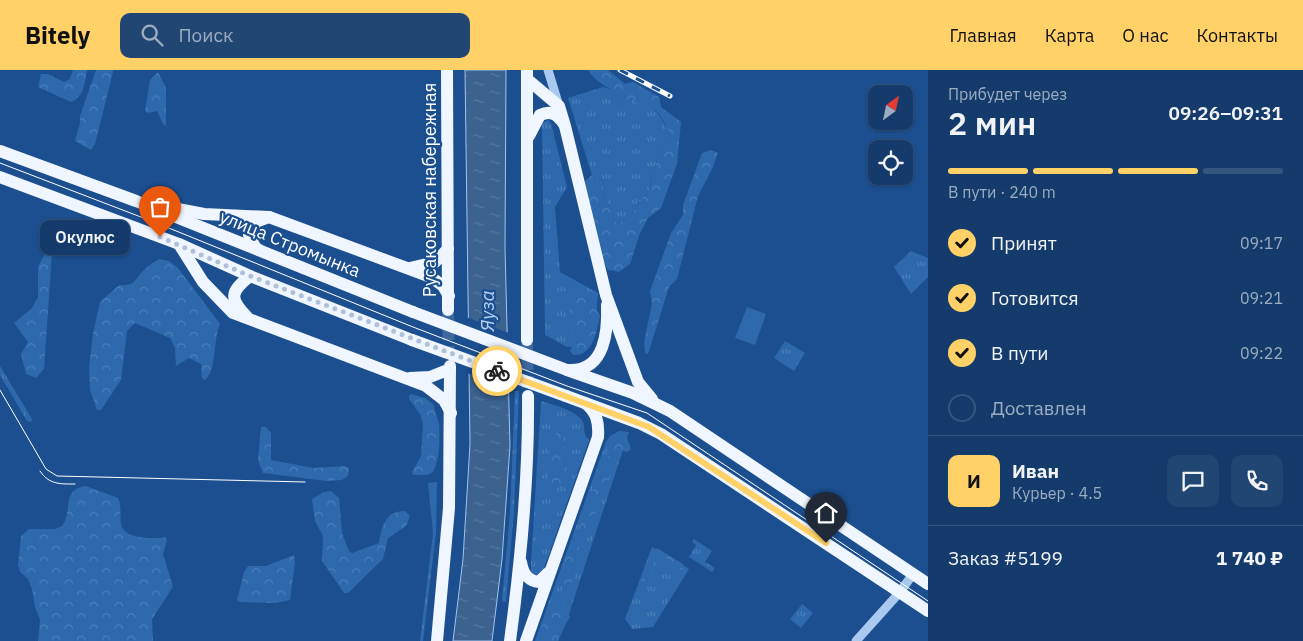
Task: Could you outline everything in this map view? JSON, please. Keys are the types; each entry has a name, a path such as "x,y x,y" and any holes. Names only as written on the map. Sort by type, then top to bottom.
{"main road":[{"name":"Русаковская набережная","path":"447,70 448,310"},
{"path":"527,74 559,106 606,295 638,382 654,401 928,584"},
{"path":"527,74 527,340"},
{"path":"527,140 535,121 546,112 558,115 565,126"},
{"name":"улица Стромынка","path":"0,151 136,200 413,312 654,401"},
{"path":"0,177 179,244 250,276 412,340 632,420 661,434 928,611"},
{"path":"136,200 204,214 269,217 431,277 443,286 449,296"},
{"path":"264,252 255,247 249,235 256,222 269,217"},
{"path":"179,244 204,282 220,302 233,313 433,390 444,400 450,413"},
{"path":"410,268 435,262 448,249"},
{"path":"250,276 236,288 234,298 235,303 250,320"},
{"path":"567,370 585,368 592,364 599,354 603,345 606,325 606,295"},
{"path":"405,378 430,377 450,367 446,556 437,641"},
{"path":"510,641 521,562 528,447 528,396"},
{"path":"526,641 548,573 598,438 599,424 596,416 583,402"},
{"path":"598,438 611,423 621,419 632,420"},
{"path":"521,562 527,578 532,582 539,582 548,573"}],"street":[{"path":"548,70 559,106"},
{"path":"856,641 900,592 913,574"}],"green space":[{"path":"73,70 87,70 83,89 79,97 71,102 38,87 41,74 48,74 64,82 70,79"},
{"path":"96,70 113,70 113,72 95,144 91,150 75,141 80,116"},
{"path":"588,70 608,70 625,84 633,82 659,97 661,107 681,122 677,164 661,208 648,218 640,233 630,264 619,272 608,270 602,259 584,182 592,175 604,181 603,191 616,223 629,219 638,203 650,189 651,178 658,158 670,134 656,111 651,108 640,107 634,100 625,99 600,83"},
{"path":"158,72 166,88 166,126 163,124 157,111 148,113 145,111 150,80"},
{"path":"603,87 616,91 625,99 642,102 654,109 670,134 658,158 651,178 650,189 638,203 629,219 616,223 603,191 604,181 592,175 568,98"},
{"path":"548,120 551,123 567,187 555,207 560,272 598,293 596,318 579,346 567,347 545,335 542,123"},
{"path":"711,150 718,153 698,196 677,279 669,287 648,354 645,353 644,342 652,304 650,291 671,233 683,215 683,205 702,153"},
{"path":"47,250 52,253 44,369 36,378 26,374 21,354 28,342 14,323 32,308 38,297 38,267"},
{"path":"911,251 928,258 928,277 911,294 894,267"},
{"path":"159,259 169,261 178,268 220,324 209,375 205,380 202,378 201,364 189,358 176,366 175,348 170,338 135,323 127,331 121,380 101,410 97,410 90,390 89,368 93,333 100,302 119,285 128,285 134,282 146,268"},
{"path":"575,293 582,296 588,305 593,306 600,315 590,347 585,352 573,355 570,351 576,338 569,331 572,314 569,311 568,302"},
{"path":"747,307 766,314 755,345 735,338"},
{"path":"785,341 805,353 794,371 774,358"},
{"path":"0,366 32,419 31,422 27,421 0,375"},
{"path":"515,391 519,391 514,512 506,602 502,601 510,512"},
{"path":"411,394 425,398 434,405 439,424 437,461 433,472 427,475 413,475 412,472 421,456 423,424 420,414 409,399"},
{"path":"541,401 576,414 583,422 585,434 589,440 543,571 538,577 531,574 531,562"},
{"path":"261,427 266,427 271,433 271,460 314,468 344,466 349,468 348,476 342,480 327,481 263,473 258,460"},
{"path":"619,431 629,432 566,623 558,641 535,641 606,442 610,436"},
{"path":"558,432 562,437 566,450 567,465 563,485 553,490 548,479 548,460 552,441"},
{"path":"619,432 626,435 631,449 627,452 620,450 614,457 609,458 606,452 610,443"},
{"path":"603,462 609,462 610,476 606,490 601,497 594,495 592,486 595,473"},
{"path":"437,482 436,533 423,641 420,641 433,533 428,483"},
{"path":"86,486 118,498 122,526 126,532 143,537 165,537 167,540 163,554 173,587 152,619 153,641 38,641 40,620 35,607 32,589 28,579 20,572 18,565 21,536 29,529 54,529 61,527 65,521 70,497 73,492 78,488"},
{"path":"331,491 339,498 342,533 349,551 352,553 379,543 383,525 393,514 405,511 410,516 406,526 388,538 383,559 348,593 344,593 322,561 323,536 315,521 312,499 324,492"},
{"path":"593,499 598,501 592,528 587,531 581,525 580,518"},
{"path":"694,539 712,551 705,562 715,568 712,572 689,557 696,545 692,542"},
{"path":"652,547 689,569 653,627 632,629 625,619"},
{"path":"584,548 582,557 564,602 570,617 556,641 543,641 542,628 544,617 558,609 564,581 566,557 572,549"},
{"path":"657,548 683,564 684,568 681,570 665,557 659,556 654,561 652,574 645,579 645,594 641,597 641,585 646,563"},
{"path":"294,555 295,563 290,600 276,603 240,602 237,600 244,572 248,566 266,566"},
{"path":"802,604 813,613 801,628 790,619"}],"water":[{"name":"Яуза","path":"465,70 506,70 505,248 510,446 502,559 492,641 453,641 463,559 470,444"}],"pier":[{"path":"466,317 511,334 513,390 467,373"}],"tunnel":[{"path":"448,310 449,363"},
{"path":"527,340 528,396"}],"tram line":[{"path":"0,163 154,222 413,327 567,386 647,413 928,601"},
{"path":"0,390 46,469 57,476 305,482"},
{"path":"40,471 51,481 60,484 75,484"}],"railway":[{"path":"620,70 670,96"}],"way so far":[{"path":"160,237 250,276 412,340 497,371"}],"place":[{"name":"Окулюс","path":"160,237"}],"route":[{"path":"497,371 649,427 826,543"}]}
